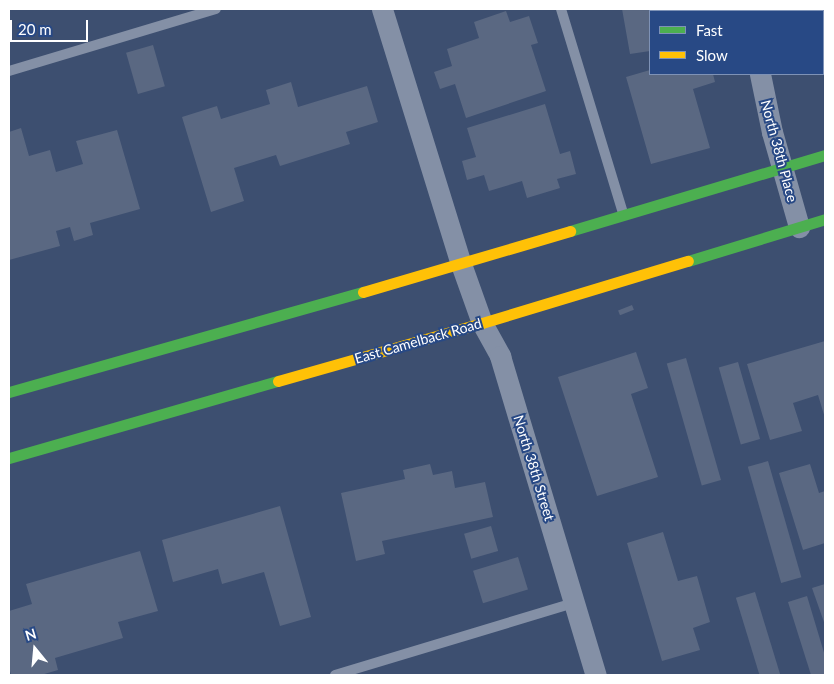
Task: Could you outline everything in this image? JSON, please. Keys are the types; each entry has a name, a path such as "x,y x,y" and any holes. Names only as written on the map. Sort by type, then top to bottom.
{"main road":[{"path":"9,392 461,264 825,155"},
{"name":"East Camelback Road","path":"9,458 482,323 825,219"}],"street":[{"path":"382,9 461,264"},
{"name":"North 38th Place","path":"760,75 772,132 799,227"},
{"name":"North 38th Street","path":"461,264 482,323 500,356 596,675"}],"lane":[{"path":"9,71 216,9"},
{"path":"561,9 624,216"},
{"path":"335,675 574,603"}],"building":[{"path":"622,9 689,9 649,10 649,51 630,54"},
{"path":"506,11 510,22 529,16 538,43 531,45 546,91 466,118 455,84 440,89 434,72 452,66 447,49 479,38 474,22"},
{"path":"825,12 825,54 824,54"},
{"path":"153,45 165,86 138,94 126,53"},
{"path":"649,70 649,75 713,75 715,82 693,89 710,148 651,164 626,77"},
{"path":"291,82 298,107 367,86 378,122 346,132 350,144 280,166 276,155 234,168 244,201 211,212 182,117 217,106 221,119 270,104 266,90"},
{"path":"545,104 560,154 570,151 576,174 557,179 560,188 527,198 522,181 489,191 484,175 467,180 462,161 476,157 467,128"},
{"path":"21,128 29,156 50,150 56,172 83,164 76,141 117,130 140,209 90,223 93,235 74,241 70,227 56,231 60,246 9,260 9,132"},
{"path":"632,305 634,310 620,315 618,311"},
{"path":"825,341 825,418 818,395 793,403 802,431 770,440 747,364"},
{"path":"636,352 648,388 631,394 658,477 597,496 558,377"},
{"path":"686,358 721,480 702,486 667,364"},
{"path":"738,362 760,439 741,444 719,368"},
{"path":"768,461 801,577 781,583 748,467"},
{"path":"430,464 433,475 452,471 455,488 485,482 493,517 382,541 385,554 356,561 341,493 405,479 403,470"},
{"path":"810,464 819,493 825,491 825,543 803,550 779,473"},
{"path":"280,506 311,617 280,626 264,572 222,584 218,569 173,582 162,540"},
{"path":"491,526 498,551 471,559 464,534"},
{"path":"663,532 678,581 697,576 710,622 693,628 700,650 662,661 627,543"},
{"path":"140,551 158,611 118,622 123,638 55,658 58,670 41,675 11,675 9,667 9,611 32,604 26,584"},
{"path":"518,557 528,590 483,603 473,571"},
{"path":"825,584 825,625 812,588"},
{"path":"755,592 780,675 759,675 736,598"},
{"path":"807,596 825,656 825,674 821,675 811,675 788,602"}],"traffic: fast":[{"path":"570,231 825,155"},
{"path":"688,261 825,219"},
{"path":"9,392 363,292"},
{"path":"9,458 278,381"}],"traffic: slow":[{"path":"363,292 570,231"},
{"path":"278,381 482,323 688,261"}]}
